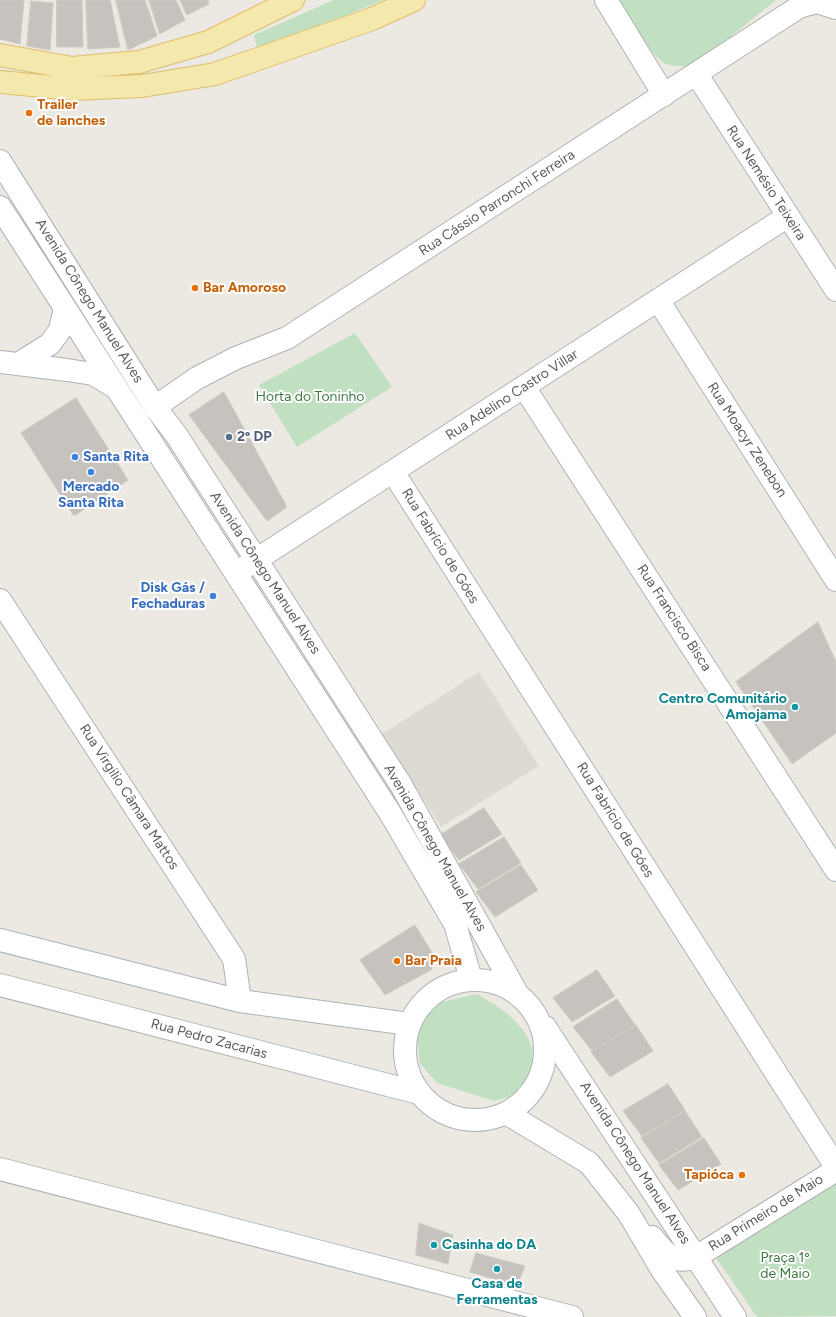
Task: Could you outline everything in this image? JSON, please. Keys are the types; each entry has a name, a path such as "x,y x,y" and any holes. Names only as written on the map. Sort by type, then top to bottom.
{"main road":[{"path":"0,55 72,68 139,62 208,42 293,0"},
{"path":"0,82 73,89 142,86 215,74 372,19 414,0"}],"street":[{"path":"606,0 664,95"},
{"name":"Rua Cássio Parronchi Ferreira","path":"155,407 198,378 236,358 287,338 697,75 798,4 817,2 836,8"},
{"name":"Rua Nemésio Teixeira","path":"697,75 836,290"},
{"name":"Avenida Cônego Manuel Alves","path":"0,161 155,407 177,436 401,785 517,993"},
{"name":"Avenida Cônego Manuel Alves","path":"0,207 390,813 455,924 471,979"},
{"name":"Rua Adelino Castro Villar","path":"236,573 788,216"},
{"name":"Rua Moacyr Zenebon","path":"658,300 836,580"},
{"path":"9,363 50,344 60,330 65,308"},
{"path":"9,363 93,374 117,388"},
{"name":"Rua Francisco Bisca","path":"524,387 836,870"},
{"name":"Rua Fabrício de Góes","path":"393,472 836,1169"},
{"name":"Rua Virgilio Câmara Mattos","path":"0,600 234,959 240,1001"},
{"path":"0,940 240,1001 409,1024"},
{"path":"471,979 495,982 517,993 534,1010 544,1032 546,1056 540,1079 526,1099 506,1113 483,1120 459,1118 437,1109 419,1093 407,1072 404,1048 409,1024 419,1006 433,992 451,983 471,979"},
{"name":"Rua Pedro Zacarias","path":"0,984 419,1093"},
{"name":"Avenida Cônego Manuel Alves","path":"534,1010 735,1317"},
{"path":"506,1113 589,1163 629,1214 662,1270 696,1317"},
{"path":"0,1169 572,1317"},
{"name":"Rua Primeiro de Maio","path":"696,1257 836,1169"},
{"path":"629,1214 634,1216 672,1258 683,1261 696,1257"}],"shaded area":[{"path":"479,672 539,766 441,827 382,734"}],"green space":[{"path":"334,0 383,0 258,52 254,35"},
{"path":"617,0 776,0 694,66 676,66 666,64 653,53"},
{"name":"Horta do Toninho","path":"355,333 392,387 297,447 259,385"},
{"path":"477,994 500,1008 520,1026 527,1036 532,1048 533,1061 531,1075 520,1094 494,1101 437,1083 420,1063 417,1039 421,1018 442,1002"},
{"name":"Praça 1º de Maio","path":"836,1174 836,1316 757,1317 712,1252"}],"building":[{"path":"0,0 24,0 20,44 0,39"},
{"path":"57,0 82,0 83,47 57,47"},
{"path":"86,0 110,0 120,47 88,49"},
{"path":"116,0 145,0 157,36 128,50"},
{"path":"149,0 176,0 185,20 160,34"},
{"path":"180,0 208,0 209,4 187,15"},
{"path":"31,1 53,3 50,50 27,46"},
{"path":"224,392 287,507 267,521 189,415"},
{"name":"Santa Rita","path":"76,398 128,480 74,516 21,433"},
{"name":"Centro Comunitário Amojama","path":"818,622 836,662 836,733 792,764 736,682"},
{"path":"484,808 502,834 459,860 440,835"},
{"path":"504,837 521,863 478,889 459,864"},
{"path":"521,865 538,890 495,917 476,892"},
{"name":"Bar Praia","path":"415,925 431,951 434,962 431,970 385,995 360,960"},
{"path":"597,970 615,996 572,1022 553,998"},
{"path":"617,999 635,1025 592,1051 573,1027"},
{"path":"636,1025 653,1051 610,1077 591,1052"},
{"path":"668,1084 685,1110 642,1136 623,1111"},
{"path":"685,1111 702,1137 659,1163 641,1138"},
{"path":"704,1138 721,1164 678,1190 659,1165"},
{"name":"Casinha do DA","path":"419,1223 453,1235 448,1264 416,1255"},
{"name":"Casa de Ferramentas","path":"476,1253 525,1266 517,1286 470,1272"}],"place":[{"name":"Trailer de lanches","path":"29,113"},
{"name":"Bar Amoroso","path":"195,288"},
{"name":"2º DP","path":"229,437"},
{"name":"Santa Rita","path":"75,457"},
{"name":"Mercado Santa Rita","path":"91,472"},
{"name":"Disk Gás / Fechaduras","path":"213,596"},
{"name":"Centro Comunitário Amojama","path":"795,707"},
{"name":"Bar Praia","path":"397,961"},
{"name":"Tapióca","path":"742,1175"},
{"name":"Casinha do DA","path":"434,1245"},
{"name":"Casa de Ferramentas","path":"497,1269"}]}
